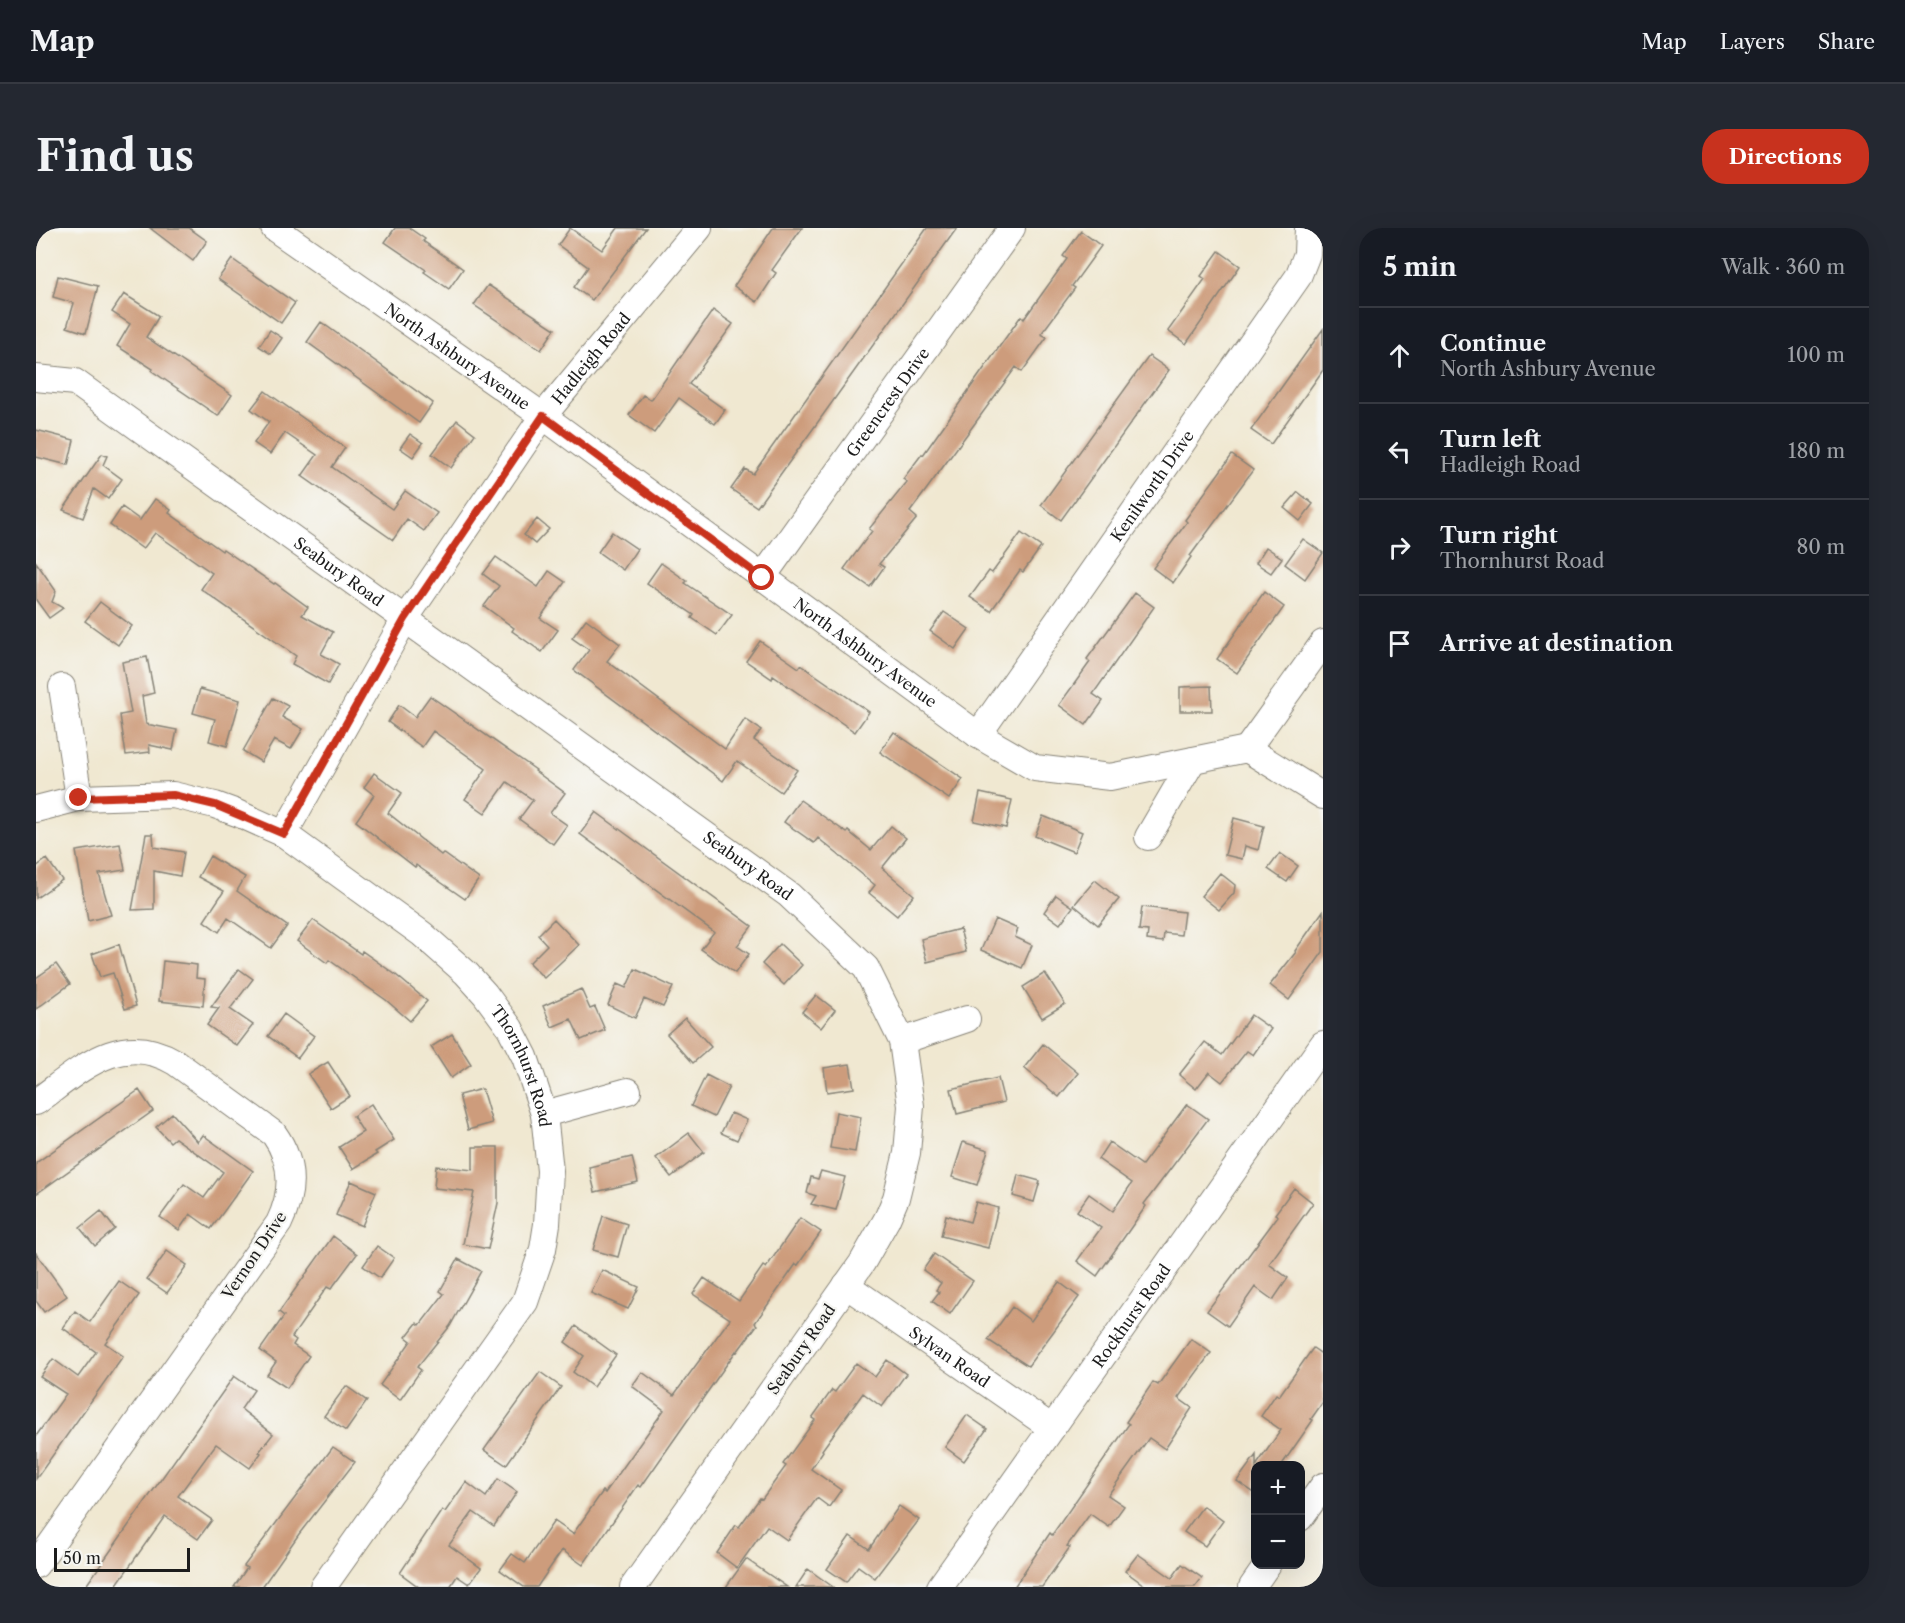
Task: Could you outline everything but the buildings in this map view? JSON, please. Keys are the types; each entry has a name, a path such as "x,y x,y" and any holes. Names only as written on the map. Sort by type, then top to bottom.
{"street":[{"name":"North Ashbury Avenue","path":"274,228 543,416 978,735 1035,768 1110,777 1247,749"},
{"name":"Hadleigh Road","path":"284,834 405,619 543,416 699,228"},
{"name":"Greencrest Drive","path":"762,578 1012,228"},
{"name":"Kenilworth Drive","path":"978,735 1298,277 1306,254 1308,228"},
{"name":"Seabury Road","path":"36,378 75,382 789,895 866,968 902,1041 910,1106 910,1132 896,1198 887,1219 846,1285 633,1587"},
{"path":"1323,643 1247,749 1323,796"},
{"path":"62,687 79,798"},
{"path":"1148,837 1193,760"},
{"name":"Thornhurst Road","path":"36,809 79,798 173,795 215,805 284,834 422,934 466,973 510,1028 525,1058 544,1113 550,1171 543,1249 525,1302 323,1587"},
{"path":"902,1041 967,1019"},
{"name":"Rockhurst Road","path":"940,1587 1323,1044"},
{"name":"Vernon Drive","path":"36,1102 101,1057 134,1049 157,1053 175,1062 274,1134 283,1146 291,1174 288,1199 279,1223 36,1565"},
{"path":"544,1113 628,1091"},
{"name":"Sylvan Road","path":"846,1285 1052,1428"},
{"path":"1302,1515 1323,1486"},
{"path":"1252,1587 1265,1569"}],"route":[{"path":"79,798 173,795 215,805 284,834 405,619 543,416 762,578"}]}
